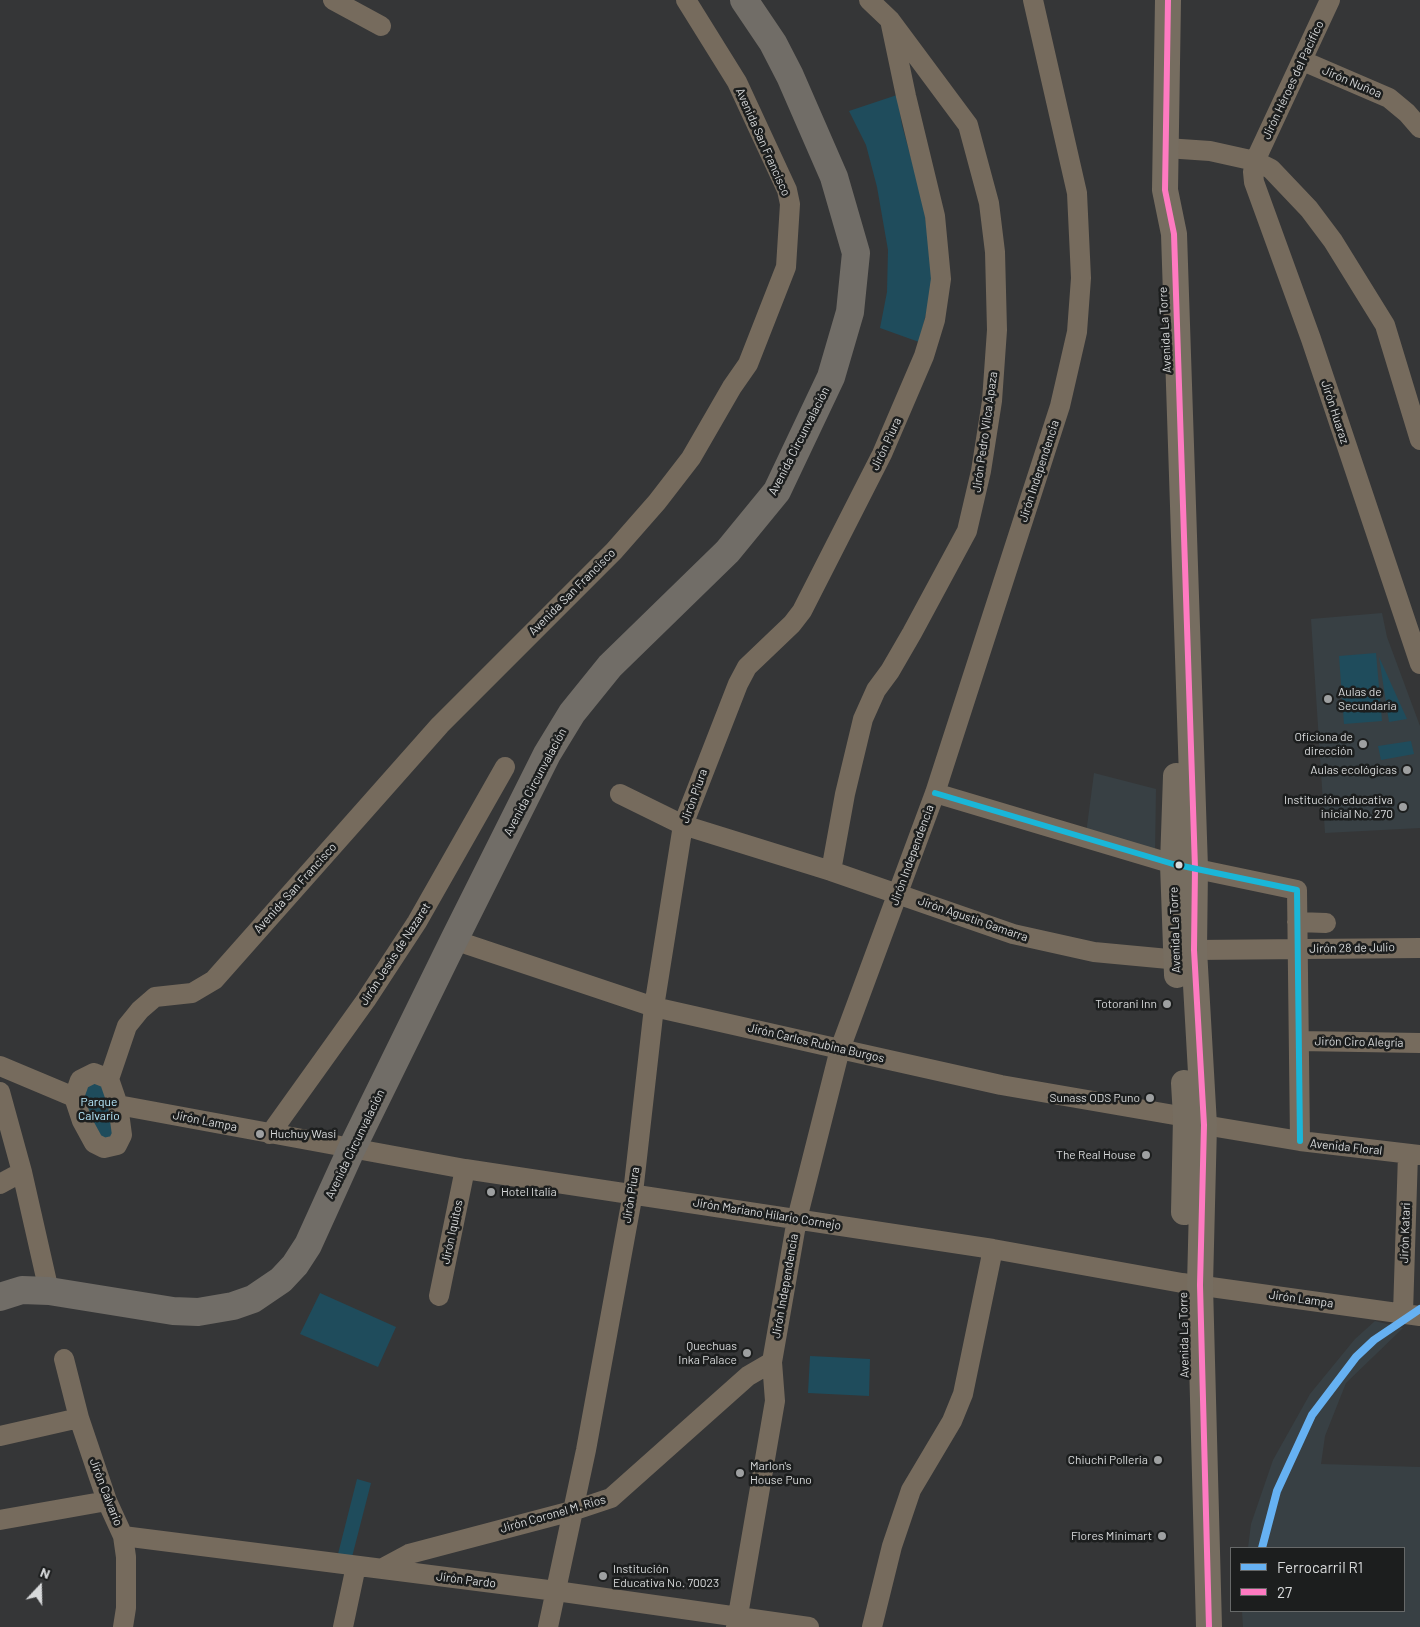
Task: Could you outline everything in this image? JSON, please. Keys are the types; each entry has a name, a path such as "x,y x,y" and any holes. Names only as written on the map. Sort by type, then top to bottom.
{"highway":[{"name":"Avenida Circunvalación","path":"0,1297 22,1290 49,1291 173,1311 198,1312 233,1306 253,1299 268,1291 295,1265 308,1245 352,1148 547,754 572,713 610,666 727,552 777,491 831,377 837,359 850,312 856,253 834,177 790,76 773,43 744,0"}],"main road":[{"name":"Avenida La Torre","path":"1168,0 1167,204 1161,233 1173,511 1176,777 1184,866 1195,1121 1191,1284 1191,1627"},
{"name":"Avenida La Torre","path":"1191,1284 1209,1627"}],"street":[{"path":"333,0 381,26"},
{"name":"Avenida San Francisco","path":"109,1079 127,1026 140,1010 155,997 192,993 214,980 440,725 627,537 691,458 748,364 786,267 789,245 790,204 787,190 737,82 686,0"},
{"name":"Jirón Pedro Vilca Apaza","path":"831,871 845,794 863,719 876,690 890,671 912,633 967,531 985,447 992,401 996,339 995,252 989,203 968,125 890,20 869,0"},
{"name":"Jirón Independencia","path":"736,1622 775,1401 772,1362 796,1219 840,1049 935,793 1051,434 1077,332 1081,278 1077,193 1033,0"},
{"name":"Jirón Héroes del Pacífico","path":"1256,161 1330,0"},
{"name":"Jirón Piura","path":"548,1627 586,1450 633,1193 654,1007 683,825 738,684 747,667 792,624 802,611 882,454 924,356 935,320 941,280 935,216 890,20"},
{"name":"Jirón Nuñoa","path":"1303,61 1388,98 1407,113 1420,128"},
{"path":"1166,148 1210,151 1256,161 1271,169 1309,210 1333,241 1385,325 1420,440"},
{"name":"Jirón Huaraz","path":"1256,161 1253,172 1257,193 1311,339 1420,664"},
{"name":"Jirón Jesús de Nazaret","path":"270,1134 366,1000 418,922 506,767"},
{"path":"935,793 1184,866 1297,890 1300,1142"},
{"name":"Jirón Agustín Gamarra","path":"620,794 683,825 831,871 1013,934 1094,952 1188,957"},
{"path":"1297,922 1326,922"},
{"name":"Jirón Carlos Rubina Burgos","path":"454,940 654,1007 1001,1085 1195,1121"},
{"name":"Jirón 28 de Julio","path":"1188,957 1297,949 1420,948"},
{"name":"Jirón Ciro Alegría","path":"1298,1041 1420,1043"},
{"path":"0,1066 74,1096"},
{"path":"94,1073 109,1079 118,1105 122,1134 118,1144 104,1148 94,1142 82,1121 74,1096 80,1080 94,1073"},
{"path":"0,1092 22,1172 49,1291"},
{"name":"Jirón Lampa","path":"118,1105 352,1148"},
{"name":"Avenida Floral","path":"1195,1121 1300,1142 1414,1154"},
{"name":"Jirón Mariano Hilario Cornejo","path":"352,1148 465,1169 993,1249 1191,1284"},
{"name":"Jirón Katari","path":"1411,1314 1414,1154"},
{"name":"Jirón Iquitos","path":"439,1296 465,1169"},
{"path":"0,1184 22,1172"},
{"path":"872,1627 892,1546 911,1490 952,1421 963,1394 993,1249"},
{"name":"Jirón Lampa","path":"1191,1284 1411,1314"},
{"name":"Jirón Calvario","path":"64,1359 79,1418 107,1501 123,1536 126,1557 126,1608 123,1627"},
{"name":"Jirón Coronel M. Rios","path":"381,1569 409,1554 572,1511 611,1498 748,1376 772,1362"},
{"path":"0,1436 79,1418"},
{"path":"0,1520 107,1501"},
{"name":"Jirón Pardo","path":"123,1536 556,1591 736,1622 809,1627"},
{"path":"343,1627 356,1566"}],"shaded area":[{"path":"1382,613 1387,637 1420,726 1420,828 1325,833 1311,619"},
{"path":"1094,773 1156,789 1155,854 1086,834"},
{"path":"1375,1321 1403,1328 1346,1383 1325,1436 1321,1464 1420,1467 1420,1627 1243,1627 1242,1612 1405,1612 1405,1547 1248,1547 1251,1524 1273,1460 1310,1394 1355,1339"}],"green space":[{"path":"897,95 902,125 923,201 931,261 931,294 919,342 880,328 887,292 888,250 877,187 866,145 849,111"},
{"path":"1376,653 1382,721 1344,724 1339,656"},
{"path":"1379,657 1407,719 1389,722"},
{"path":"1411,741 1414,754 1381,760 1378,746"},
{"name":"Parque Calvario","path":"82,1080 108,1080 121,1134 105,1147 82,1120"},
{"path":"320,1293 396,1327 378,1367 300,1334"},
{"path":"810,1356 870,1359 869,1396 808,1393"},
{"path":"357,1479 371,1483 352,1557 338,1554"}],"rail line":[{"name":"R1","path":"1262,1547 1277,1491 1312,1415 1356,1357 1374,1340 1420,1309"}],"transit line":[{"name":"27","path":"1168,0 1165,190 1174,234 1195,868 1194,950 1204,1125 1200,1285 1209,1627"},
{"path":"935,793 1173,864 1297,890 1300,1141"}],"place":[{"name":"Aulas de Secundaria","path":"1328,699"},
{"name":"Oficiona de dirección","path":"1363,744"},
{"name":"Aulas ecológicas","path":"1407,770"},
{"name":"Institución educativa inicial No. 270","path":"1403,807"},
{"name":"Totorani Inn","path":"1167,1004"},
{"name":"Sunass ODS Puno","path":"1150,1098"},
{"name":"Huchuy Wasi","path":"260,1134"},
{"name":"The Real House","path":"1146,1155"},
{"name":"Hotel Italia","path":"491,1192"},
{"name":"Quechuas Inka Palace","path":"747,1353"},
{"name":"Chiuchi Polleria","path":"1158,1460"},
{"name":"Marlon's House Puno","path":"740,1473"},
{"name":"Flores Minimart","path":"1162,1536"},
{"name":"Institución Educativa No. 70023","path":"603,1576"}]}
